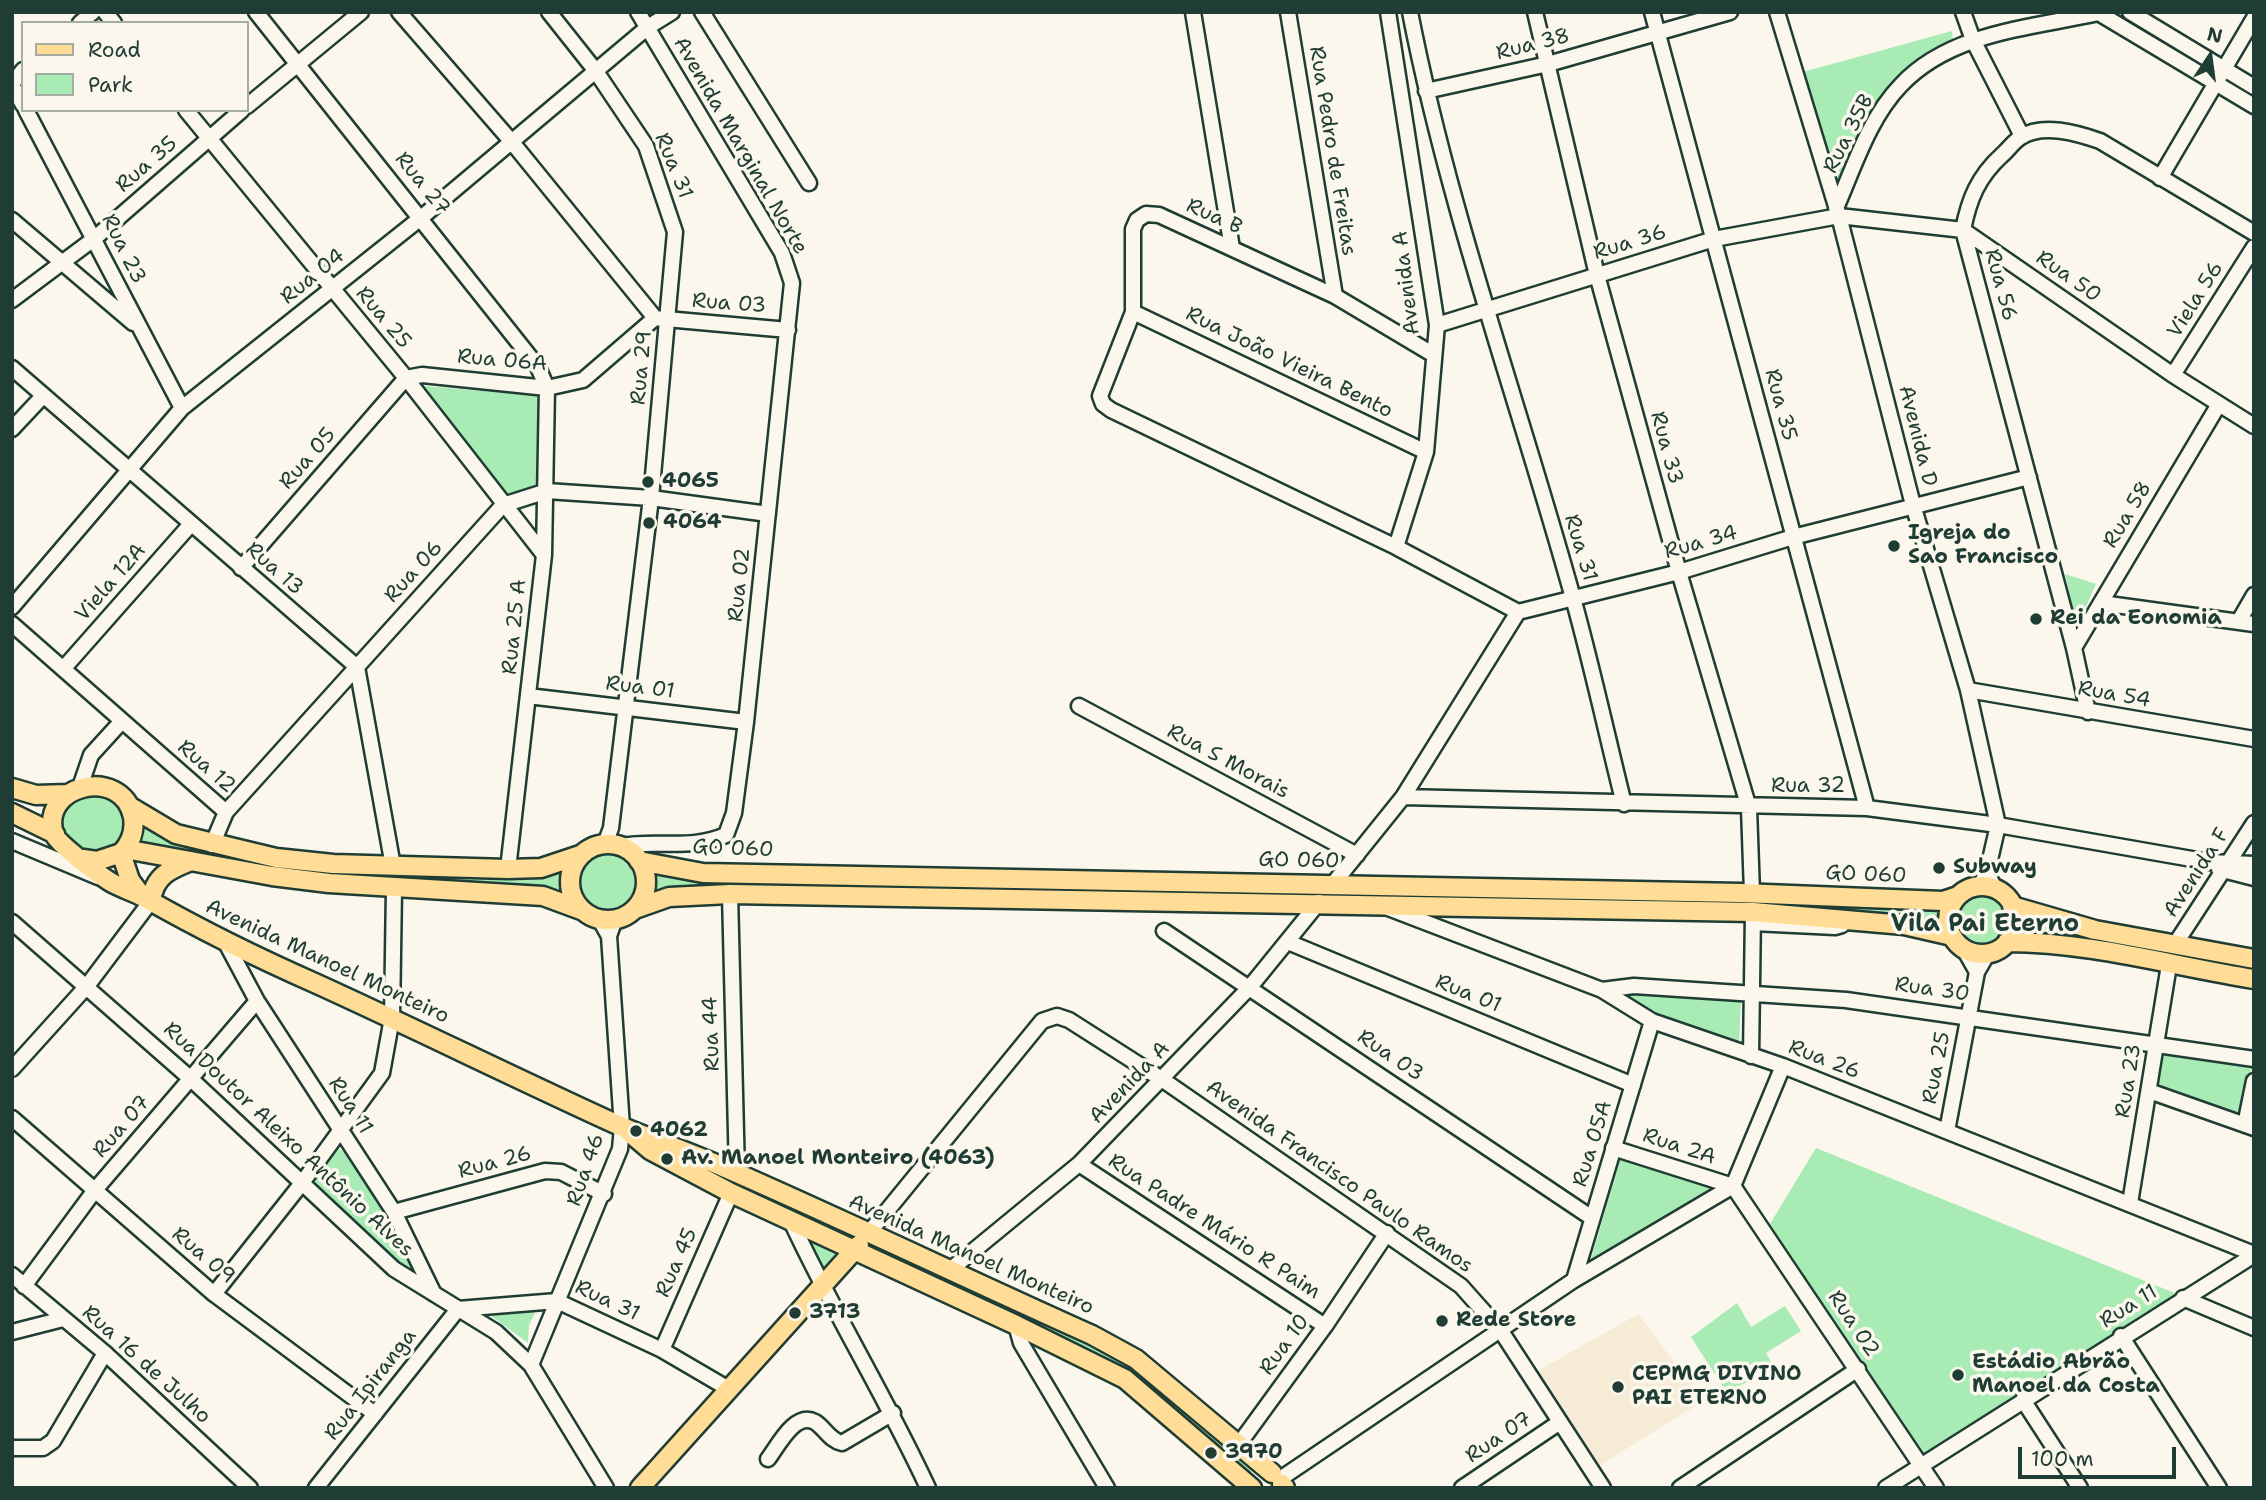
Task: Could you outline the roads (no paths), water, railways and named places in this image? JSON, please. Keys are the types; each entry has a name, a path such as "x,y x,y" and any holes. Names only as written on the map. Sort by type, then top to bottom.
{"main road":[{"path":"12,788 36,795 107,787 120,794 129,806 133,819 133,833 123,851 130,880 146,898 159,878 191,860"},
{"path":"74,790 59,804 53,820 55,834 62,845 107,880"},
{"path":"83,859 97,861 123,851 191,860 272,876 394,889 543,896 581,910 608,925 635,909 646,889 646,877 623,846 580,855 541,868 393,866 276,858 212,845 176,834 129,806"},
{"path":"12,813 55,834"},
{"name":"GO 060","path":"623,846 703,873 1752,893 1943,901 1958,896"},
{"path":"580,855 569,877 570,890 581,910"},
{"name":"Avenida Manoel Monteiro","path":"107,880 146,898 226,943 622,1127 720,1165 1092,1335 1136,1359 1239,1444 1280,1482"},
{"path":"2254,959 2095,930 2012,905 1987,883 1958,896 1948,915 1958,942 1987,953 2007,942 2045,942 2254,979"},
{"name":"GO 060","path":"635,909 669,897 730,894 1319,902 1852,921 1904,925 1958,942"},
{"path":"2007,942 2015,925 2012,905"},
{"name":"Avenida Manoel Monteiro","path":"622,1127 650,1150 731,1193 1016,1325 1125,1379 1253,1488 1258,1476 1280,1482"},
{"path":"712,1183 720,1165"},
{"path":"640,1488 868,1234"}],"street":[{"name":"Rua 27","path":"256,12 422,217 538,367 547,388"},
{"path":"248,105 361,12"},
{"name":"Rua 29","path":"399,12 661,319 651,498 627,708 623,846"},
{"name":"Rua 31","path":"550,12 595,69 646,146 676,232 661,319"},
{"name":"Avenida Marginal Norte","path":"638,12 782,253 792,284 768,514"},
{"name":"Rua 04","path":"12,607 182,408 422,217 595,69 648,27 672,12"},
{"path":"702,12 809,183"},
{"path":"1193,12 1232,248"},
{"name":"Rua Pedro de Freitas","path":"1288,12 1335,296"},
{"name":"Avenida A","path":"1388,12 1437,324 1426,452 1396,547"},
{"path":"1410,12 1426,91 1484,308"},
{"name":"Rua 33","path":"1535,12 1597,275 1679,572 1749,808 1752,893"},
{"name":"Rua 35","path":"1653,12 1867,808"},
{"name":"Rua 38","path":"1426,91 1548,64 1730,12"},
{"name":"Avenida D","path":"1777,12 1837,212 1913,505 1968,690 1998,825 1987,883"},
{"path":"1963,12 1973,40 2022,136 2046,131 2074,132 2100,141 2254,233"},
{"path":"2130,12 2254,87"},
{"path":"2098,13 2254,106"},
{"name":"Rua 35B","path":"1837,212 1868,135 1901,85 1942,52 1973,40 2098,13"},
{"path":"2160,178 2254,18"},
{"path":"1398,72 1422,69"},
{"path":"16,77 21,97"},
{"name":"Rua 23","path":"27,112 182,408"},
{"name":"Rua 25","path":"188,112 406,378 544,555"},
{"name":"Rua 35","path":"12,300 95,238 240,112"},
{"name":"Rua 56","path":"2022,136 1988,168 1975,188 1963,230 2074,648 2088,712"},
{"name":"Rua 50","path":"1837,212 1963,230 2173,375 2254,426"},
{"name":"Rua 36","path":"1437,324 1714,239 1837,212"},
{"name":"Rua B","path":"1396,547 1103,404 1100,396 1133,312 1133,229 1137,220 1146,214 1159,215 1335,296 1434,355"},
{"path":"12,219 64,261 139,329"},
{"name":"Viela 56","path":"2173,375 2254,247"},
{"name":"Rua 31","path":"1484,308 1573,598 1624,804"},
{"name":"Rua João Vieira Bento","path":"1133,312 1426,452"},
{"name":"Rua 03","path":"661,319 788,330"},
{"name":"Rua 06A","path":"406,378 422,374 547,388 583,380 661,319"},
{"name":"Rua 13","path":"12,368 42,397 357,667"},
{"name":"Rua 05","path":"241,568 406,378"},
{"name":"Rua 25 A","path":"508,869 544,555 547,388"},
{"path":"12,429 42,397"},
{"name":"Rua 58","path":"2074,648 2219,404"},
{"name":"Rua 34","path":"1518,612 1679,572 1793,537 1913,505 2029,477"},
{"path":"503,505 547,491 651,498 768,514"},
{"name":"Rua 06","path":"357,667 503,505"},
{"name":"Rua 02","path":"623,846 704,845 726,835 734,813 746,722 768,514"},
{"name":"Viela 12A","path":"63,669 191,524"},
{"path":"1333,884 1403,797 1518,612 1396,547"},
{"path":"2101,603 2246,622 2254,595"},
{"name":"Rua 12","path":"12,624 226,812 357,667"},
{"path":"357,667 393,866"},
{"name":"Rua 54","path":"1968,690 2254,739"},
{"name":"Rua 01","path":"528,696 746,722"},
{"name":"Rua S Morais","path":"1079,706 1357,855"},
{"path":"74,790 91,755 122,721"},
{"name":"Rua 32","path":"1403,797 1749,808 1867,808 1998,825 2209,862 2254,878"},
{"path":"212,845 226,812"},
{"name":"Avenida F","path":"2174,946 2254,823"},
{"name":"Avenida Manoel Monteiro","path":"12,841 78,871 107,880"},
{"name":"Rua 32","path":"2227,867 2254,864"},
{"path":"214,1294 302,1183 382,1073 392,1018 394,889"},
{"name":"Rua 44","path":"730,894 737,1173"},
{"path":"12,1069 87,986 146,898"},
{"name":"Avenida A","path":"950,1270 1079,1164 1250,987 1319,902"},
{"name":"Rua 26","path":"1380,905 1602,990 1652,1021 1783,1066 2254,1254"},
{"path":"1751,1056 1753,918"},
{"name":"Rua Doutor Aleixo Antônio Alves","path":"12,922 191,1079 394,1269 496,1332 531,1365 606,1488"},
{"name":"Rua 46","path":"531,1365 604,1194 620,1149 622,1127 608,925"},
{"name":"Rua 03","path":"1164,931 1592,1217"},
{"name":"Rua 01","path":"1288,942 1633,1085"},
{"path":"1958,942 1977,972"},
{"name":"Rua 11","path":"226,943 257,1001 394,1212 433,1294"},
{"name":"Rua 25","path":"1947,1131 1977,972 1987,953"},
{"name":"Rua 23","path":"2130,1203 2169,965"},
{"name":"Rua 30","path":"1602,990 1634,986 1846,999 2254,1059"},
{"name":"Rua 07","path":"24,1286 95,1191 257,1001"},
{"path":"868,1234 1042,1021 1057,1016 1069,1020 1163,1080"},
{"name":"Rua 05A","path":"1574,1280 1652,1021"},
{"path":"1280,1482 1574,1280 1733,1186 1783,1066"},
{"name":"Avenida Francisco Paulo Ramos","path":"1163,1080 1461,1286 1501,1331 1603,1488"},
{"path":"2149,1091 2249,1126 2254,1081"},
{"name":"Rua 09","path":"12,1118 214,1294 375,1414"},
{"name":"Rua 2A","path":"1613,1148 1733,1186"},
{"name":"Rua Padre Mário R Paim","path":"1079,1164 1325,1326"},
{"name":"Rua 26","path":"394,1212 545,1171 561,1172 604,1194"},
{"name":"Rua 02","path":"1733,1186 1936,1488"},
{"name":"Rua 45","path":"662,1350 731,1193"},
{"path":"791,1221 821,1285 893,1413 928,1488"},
{"name":"Rua 10","path":"1239,1444 1325,1326 1387,1233"},
{"name":"Rua 11","path":"1886,1488 2121,1336 2254,1254"},
{"name":"Rua 16 de Julho","path":"12,1275 105,1353 250,1488"},
{"path":"2183,1298 2253,1328"},
{"path":"33,1327 41,1300"},
{"name":"Rua 31","path":"458,1309 557,1301 662,1350 727,1388"},
{"name":"Rua Ipiranga","path":"316,1488 458,1309"},
{"path":"12,1332 62,1319"},
{"path":"1016,1325 1021,1343 1107,1488"},
{"path":"2121,1336 2219,1488"},
{"path":"12,1448 43,1448 53,1441 105,1353"},
{"path":"1680,1488 1858,1369"},
{"path":"2023,1399 2081,1488"},
{"path":"768,1459 794,1426 803,1420 814,1422 834,1441 842,1443 893,1413"},
{"name":"Rua 07","path":"1462,1488 1560,1422"}],"place":[{"name":"4065","path":"648,482"},
{"name":"4064","path":"649,523"},
{"name":"Igreja do Sao Francisco","path":"1894,546"},
{"name":"Rei da Eonomia","path":"2036,619"},
{"name":"Subway","path":"1939,868"},
{"name":"4062","path":"636,1131"},
{"name":"Av. Manoel Monteiro (4063)","path":"667,1159"},
{"name":"3713","path":"795,1313"},
{"name":"Rede Store","path":"1442,1321"},
{"name":"Estádio Abrão Manoel da Costa","path":"1958,1375"},
{"name":"CEPMG DIVINO PAI ETERNO","path":"1618,1387"},
{"name":"3970","path":"1211,1453"}],"district":[{"name":"Vila Pai Eterno","path":"1985,925"}]}
